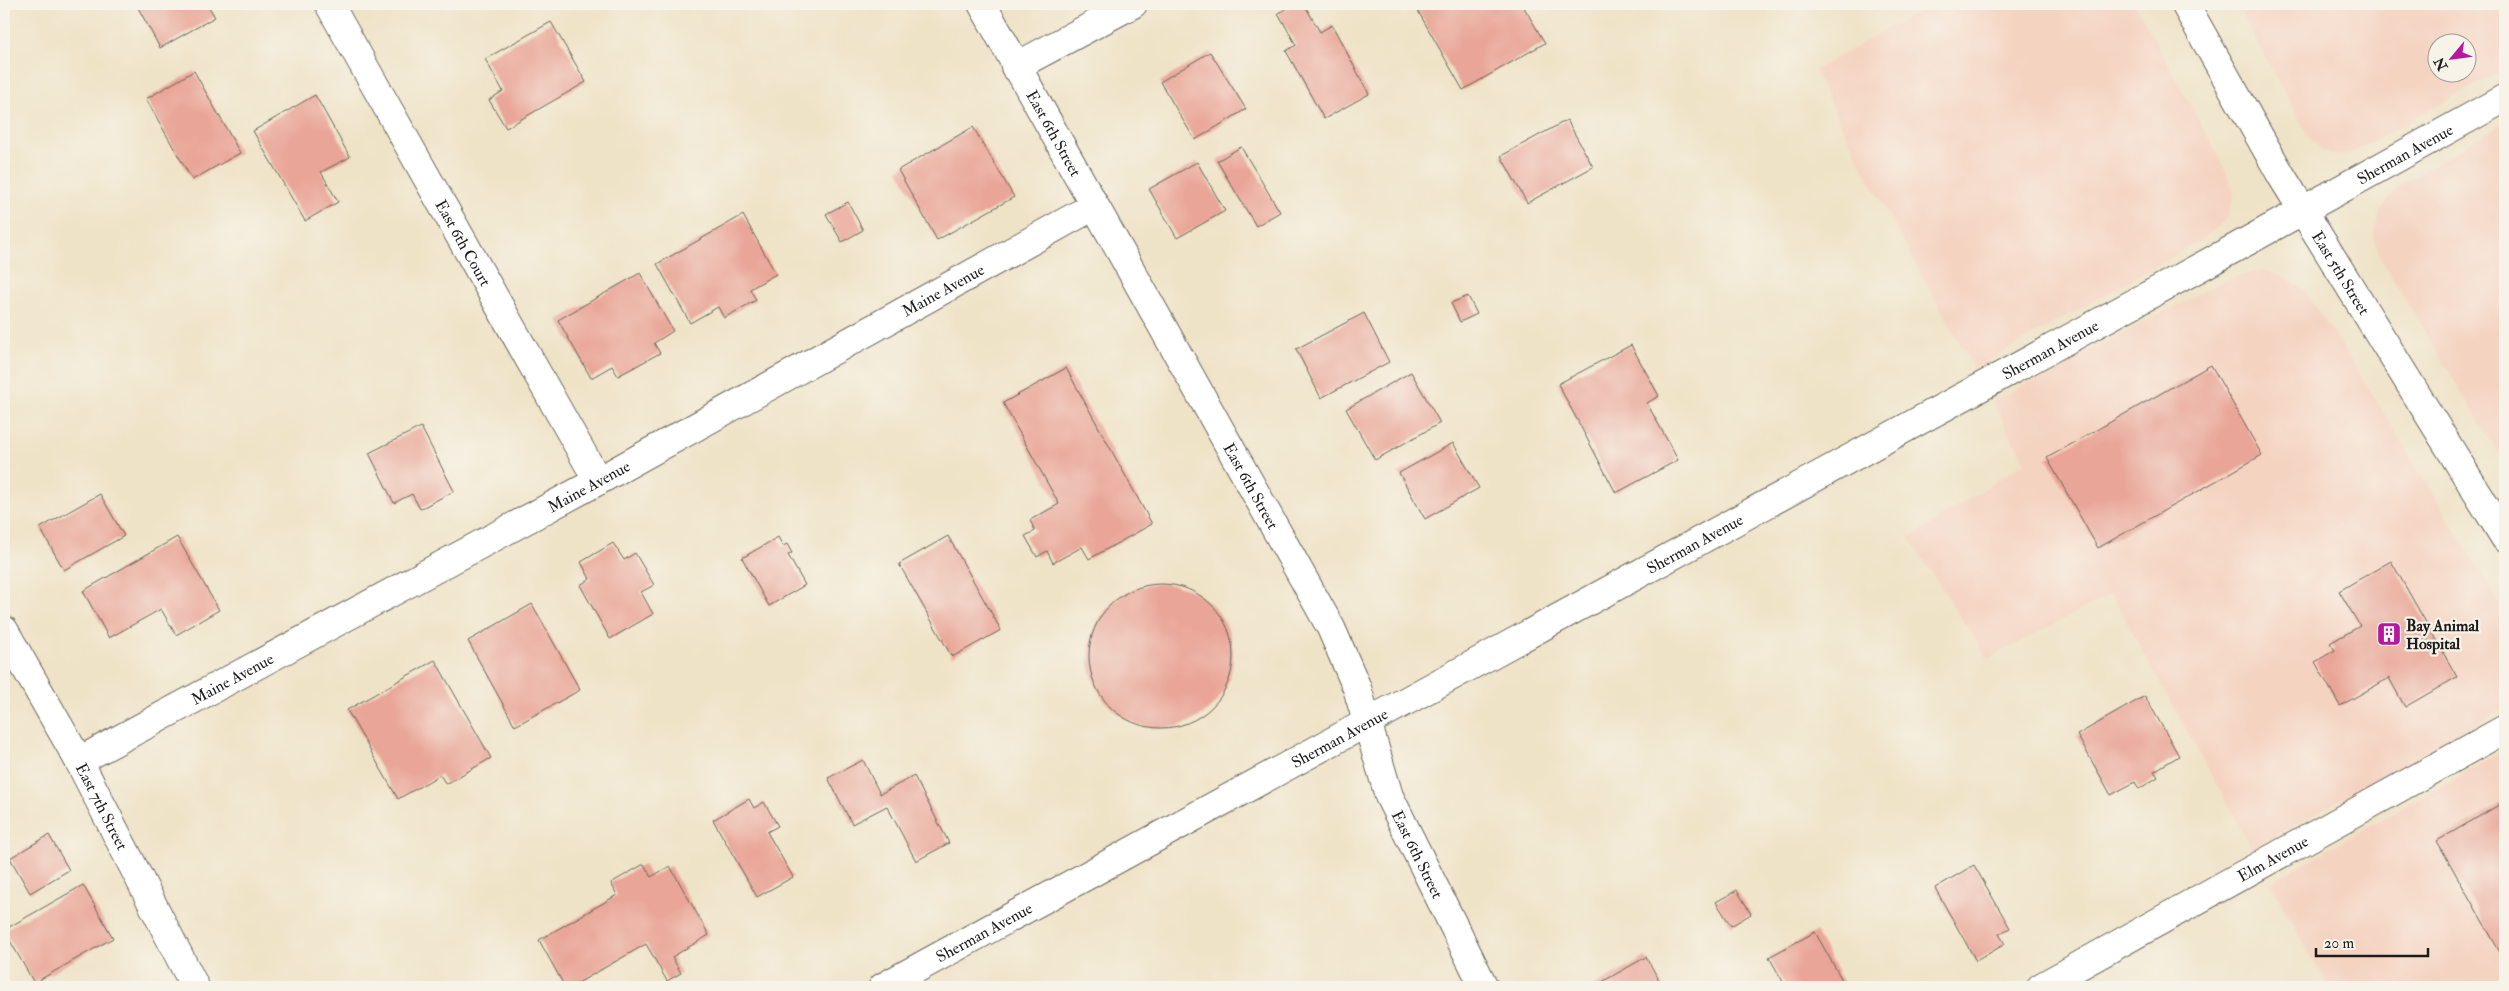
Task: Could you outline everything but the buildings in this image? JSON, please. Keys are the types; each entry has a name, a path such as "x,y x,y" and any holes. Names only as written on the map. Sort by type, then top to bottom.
{"street":[{"name":"East 6th Court","path":"329,4 598,481"},
{"name":"East 6th Street","path":"982,4 1015,67 1331,628 1357,688 1389,796 1484,987"},
{"path":"1015,67 1134,4"},
{"name":"East 5th Street","path":"2185,4 2302,210 2505,538"},
{"name":"Sherman Avenue","path":"883,987 2505,98"},
{"name":"Maine Avenue","path":"79,761 598,481 1094,206"},
{"name":"East 7th Street","path":"4,630 79,761 195,987"},
{"name":"Elm Avenue","path":"2041,987 2505,729"}],"shaded area":[{"path":"1931,4 2135,4 2224,166 2234,194 2228,217 2203,239 1974,369 1871,183 1814,71"},
{"path":"2236,4 2505,4 2505,69 2349,154 2334,155 2321,150 2309,137"},
{"path":"2505,122 2505,464 2380,258 2374,235 2379,212 2399,186"},
{"path":"2262,270 2288,278 2304,290 2314,304 2360,374 2505,612 2505,708 2252,849 2111,594 1988,659 1909,538 2025,462 1992,402 2225,280"},
{"path":"2505,750 2505,987 2328,987 2270,882"}],"place":[{"name":"Bay Animal Hospital","path":"2389,634"}]}
